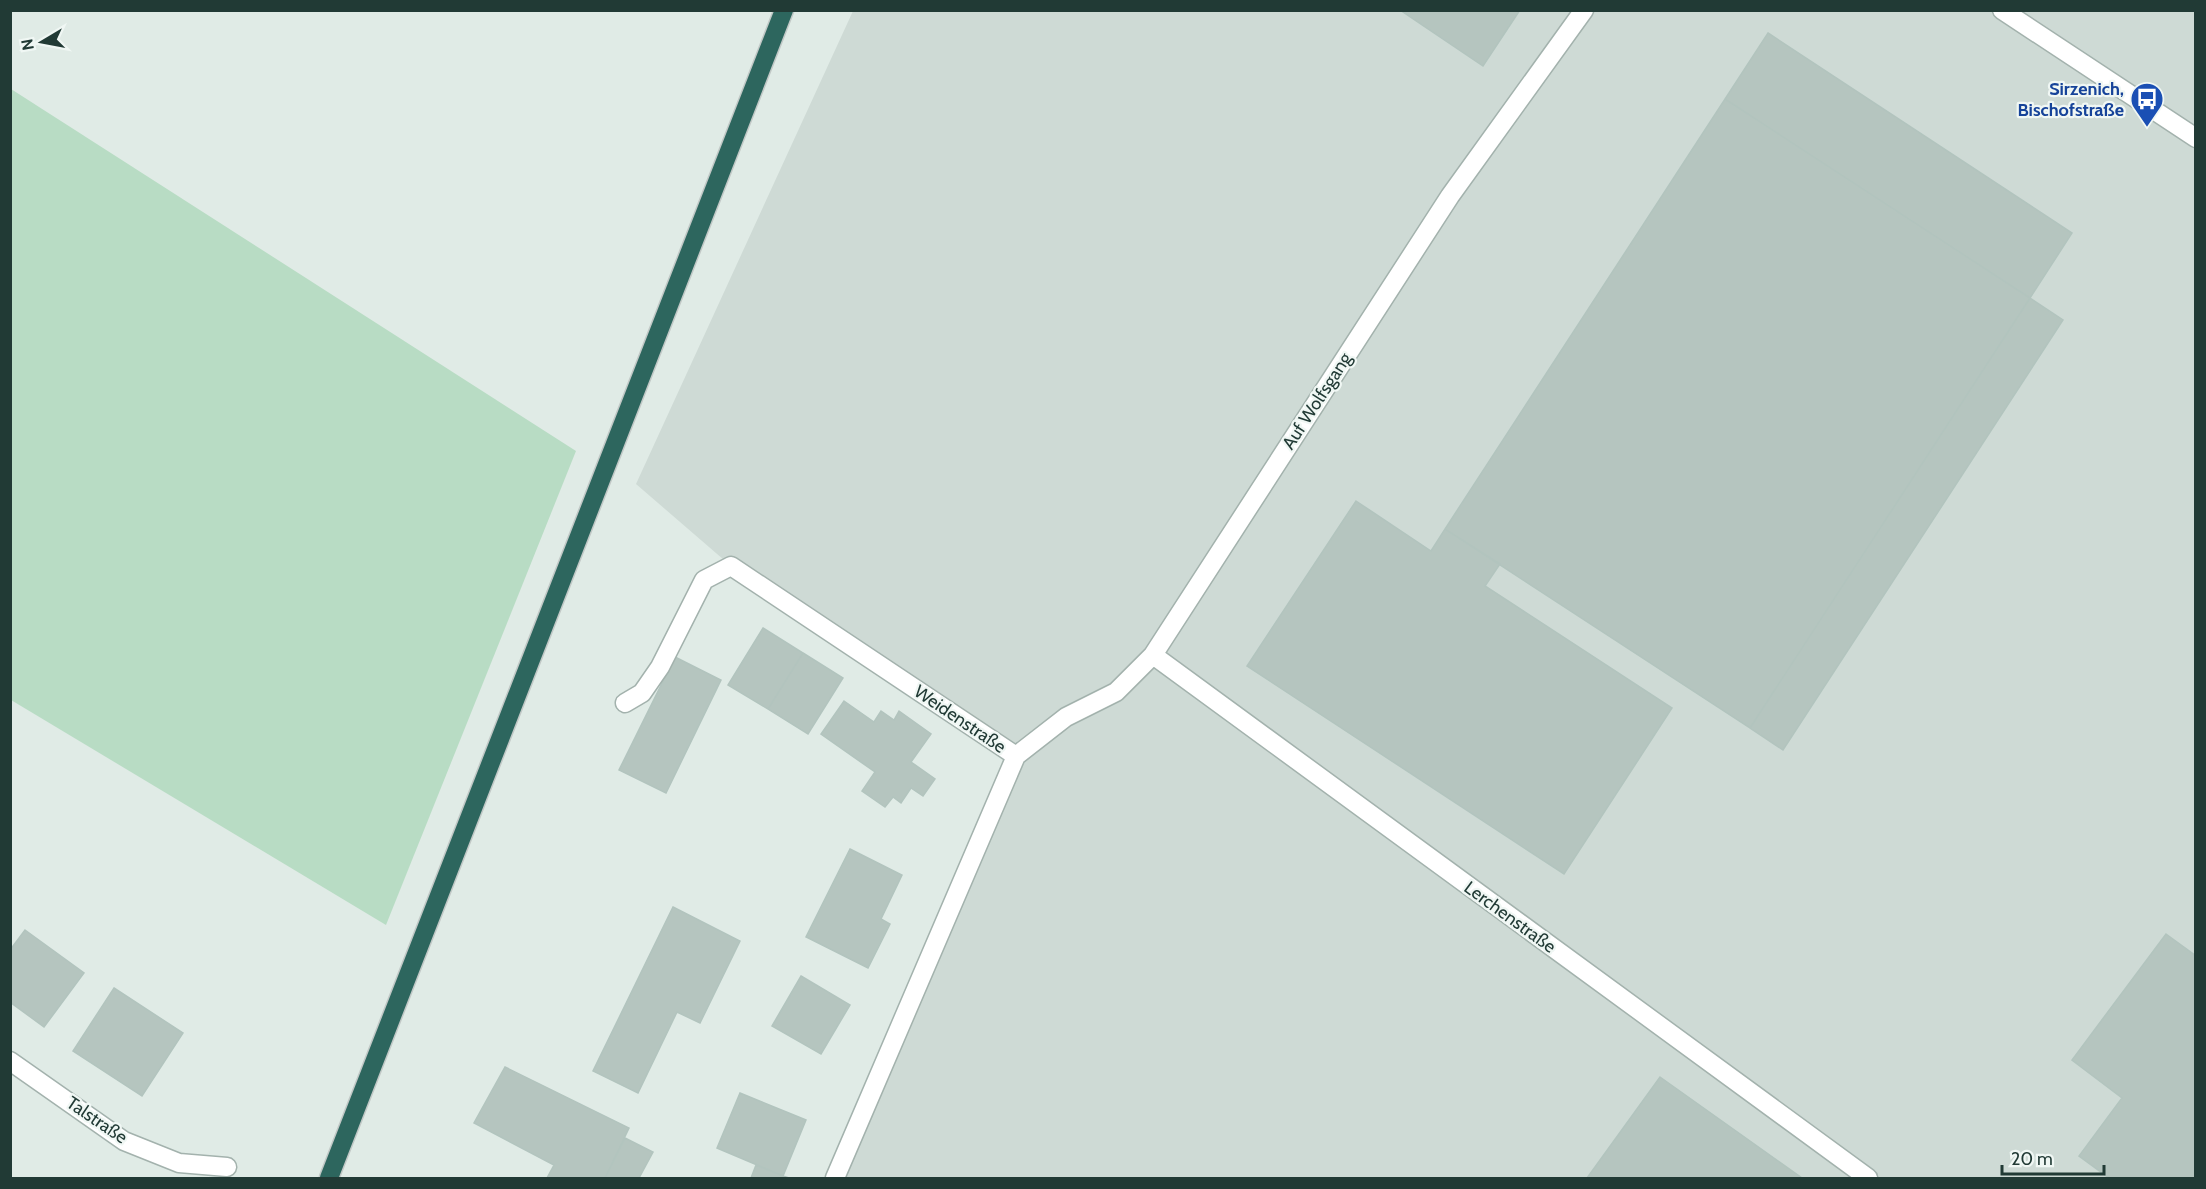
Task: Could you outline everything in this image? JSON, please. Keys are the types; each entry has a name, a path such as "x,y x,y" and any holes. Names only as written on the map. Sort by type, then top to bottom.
{"highway":[{"path":"329,1179 784,10"}],"street":[{"name":"Auf Wolfsgang","path":"1016,756 1066,717 1116,692 1153,655 1450,196 1584,10"},
{"path":"2002,10 2196,138"},
{"name":"Weidenstraße","path":"625,703 642,693 660,667 704,580 731,566 1016,756 835,1179"},
{"name":"Lerchenstraße","path":"1153,655 1868,1179"},
{"name":"Talstraße","path":"10,1061 124,1140 178,1163 227,1167"}],"shaded area":[{"path":"853,11 2195,11 2195,1178 835,1178 1016,756 731,566 636,484"}],"green space":[{"path":"11,89 576,451 386,925 11,700"}],"building":[{"path":"1400,10 1520,10 1483,66"},
{"path":"1768,33 2072,233 2030,298 1725,99"},
{"path":"1725,99 2030,298 1750,728 1445,529"},
{"path":"2030,298 2063,320 1783,750 1750,728"},
{"path":"1356,501 1431,551 1445,529 1500,564 1485,586 1672,708 1564,874 1247,666"},
{"path":"763,628 803,653 768,709 728,685"},
{"path":"803,653 843,678 808,734 768,709"},
{"path":"675,657 721,680 666,793 619,770"},
{"path":"844,701 874,722 881,711 894,720 899,711 931,734 911,762 935,779 923,796 911,788 901,803 893,797 885,807 862,791 875,772 821,734"},
{"path":"850,849 902,875 881,919 890,924 868,968 806,937"},
{"path":"673,907 740,941 700,1023 677,1012 638,1093 593,1071"},
{"path":"25,930 84,973 44,1027 10,1002 10,950"},
{"path":"2166,934 2196,956 2196,1178 2109,1178 2079,1156 2122,1098 2072,1060"},
{"path":"801,976 850,1005 821,1054 772,1026"},
{"path":"114,988 183,1033 142,1096 73,1051"},
{"path":"505,1067 629,1128 605,1178 547,1178 554,1165 474,1123"},
{"path":"1660,1077 1802,1178 1587,1178"},
{"path":"740,1093 806,1120 783,1176 717,1148"},
{"path":"625,1138 653,1152 639,1178 605,1178"},
{"path":"756,1165 783,1176 789,1178 751,1178"}],"place":[{"name":"Sirzenich, Bischofstraße","path":"2147,128"}]}
